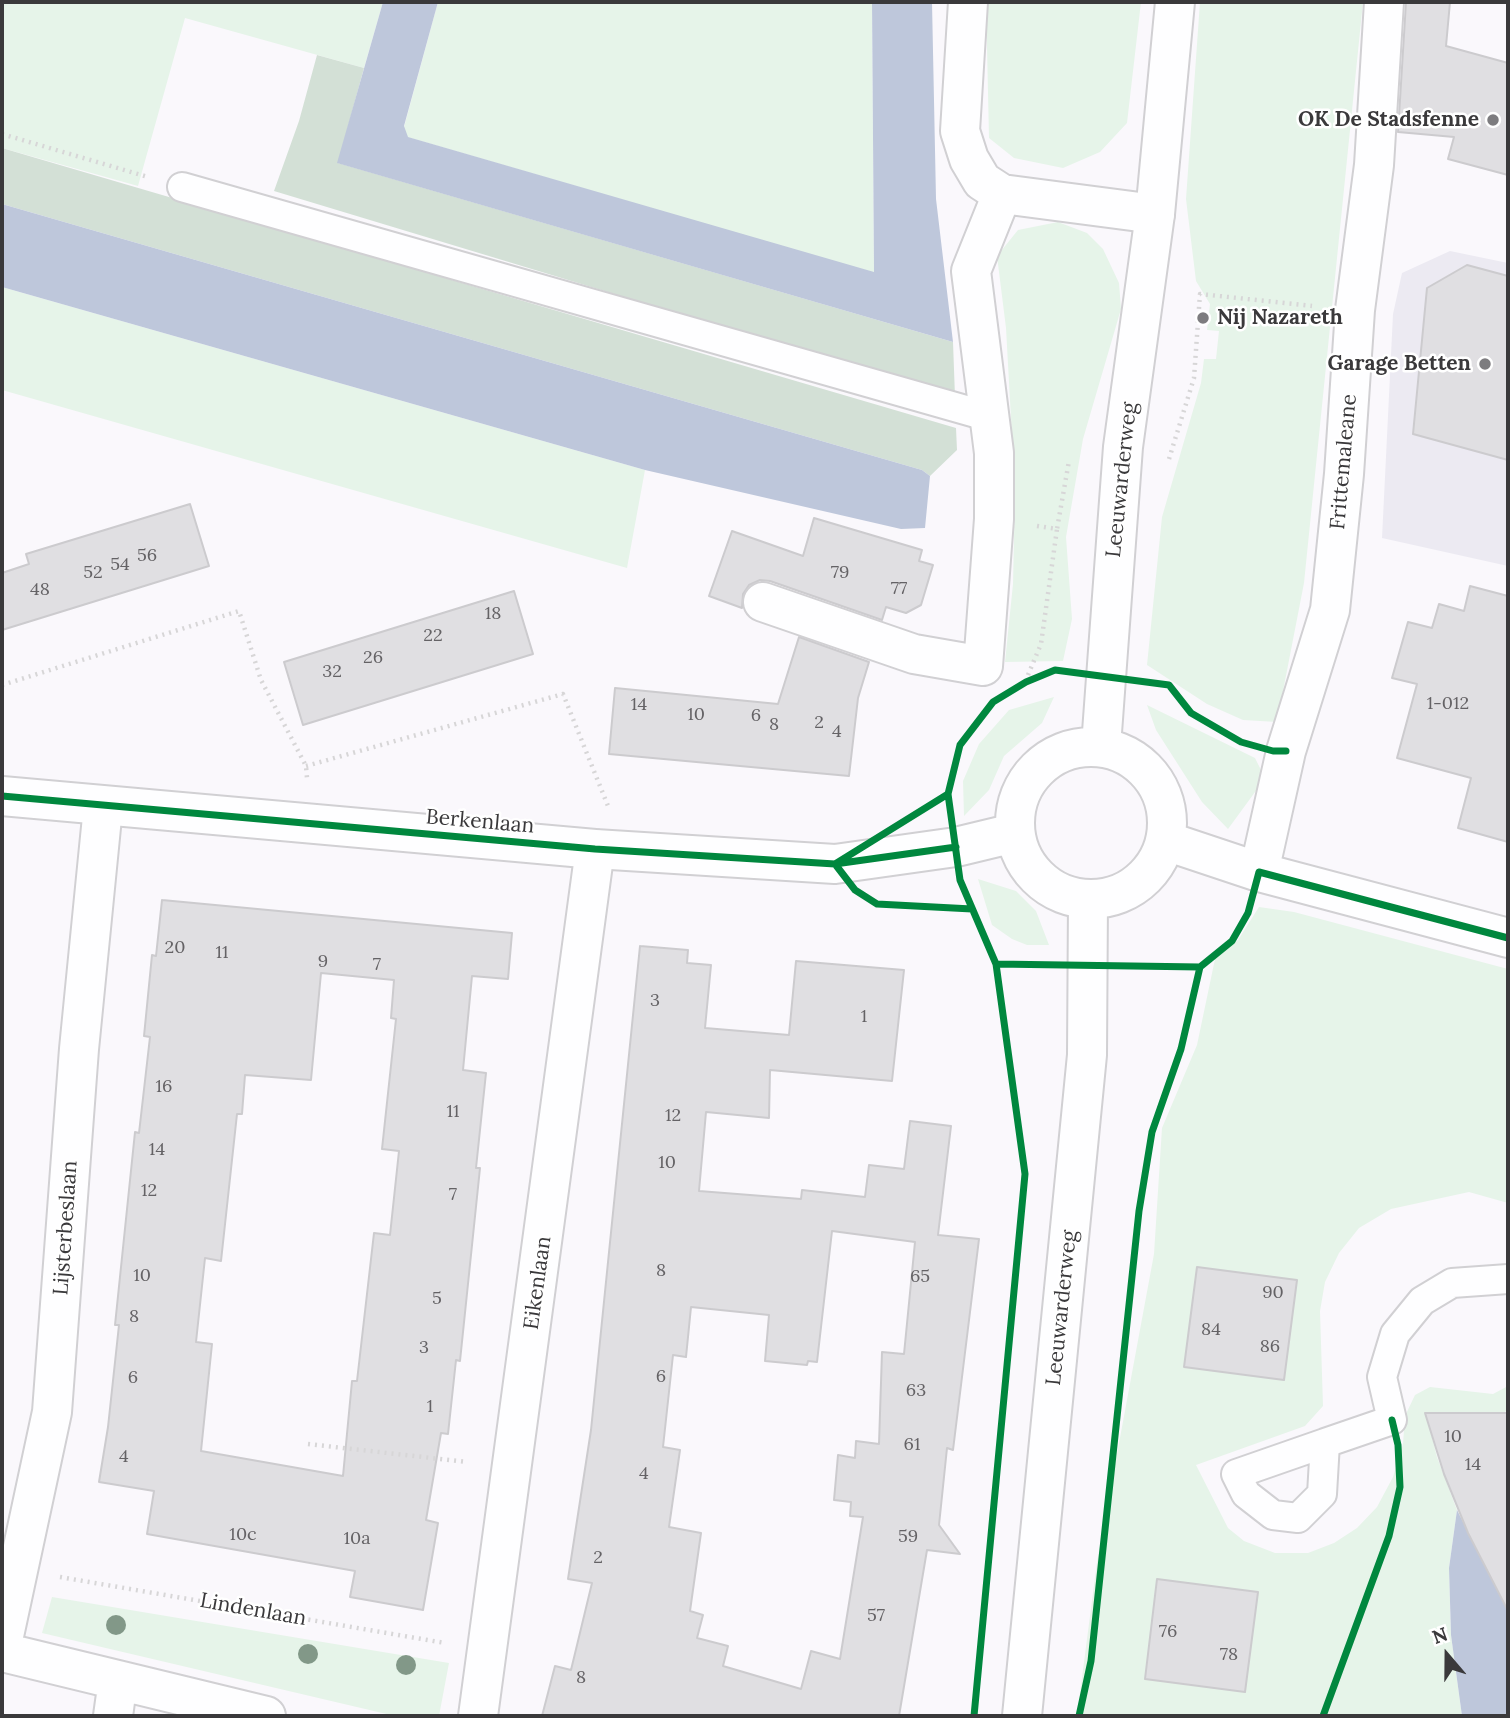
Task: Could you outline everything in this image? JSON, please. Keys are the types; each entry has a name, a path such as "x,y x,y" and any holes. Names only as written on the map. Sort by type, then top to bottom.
{"street":[{"path":"968,2 960,131 969,159 982,181 1002,194 1155,214"},
{"name":"Leeuwarderweg","path":"1101,746 1123,447 1155,214 1175,2"},
{"name":"Frittemaleane","path":"1259,872 1286,751 1330,610 1344,474 1355,310 1374,165 1384,2"},
{"path":"763,602 914,654 983,666 994,519 994,453 971,271 986,226 1002,194"},
{"path":"1101,746 1131,757 1154,779 1167,809 1166,841 1154,866 1135,886 1109,898 1088,900 1050,888 1026,865 1014,833 1017,799 1035,768 1066,750 1101,746"},
{"name":"Berkenlaan","path":"2,796 595,849 835,864 956,847 1014,833"},
{"name":"Lijsterbeslaan","path":"2,1645 52,1412 79,1049 103,807"},
{"path":"1166,841 1259,872 1508,938"},
{"name":"Eikenlaan","path":"478,1716 595,849"},
{"name":"Leeuwarderweg","path":"1022,1716 1087,1055 1088,900"},
{"path":"2,1652 115,1698 266,1716"}],"lane":[{"path":"182,187 990,417"},
{"path":"1325,1443 1392,1420 1382,1377 1395,1334 1422,1301 1451,1283 1508,1279"}],"path":[{"path":"2,134 182,187"},
{"path":"1168,463 1194,378 1200,294 1355,310"},
{"path":"1026,682 1041,644 1069,461"},
{"path":"994,519 1057,529"},
{"path":"2,685 239,611 261,680 306,766 313,825"},
{"path":"1026,682 1035,678"},
{"path":"306,766 563,694 610,811 595,849"},
{"path":"307,1444 513,1468"}],"shaded area":[{"path":"2,2 383,2 364,68 185,18 138,186 2,148"},
{"path":"438,2 872,2 874,273 407,137 404,127"},
{"path":"986,2 1141,2 1127,123 1100,152 1063,168 1014,158 989,138"},
{"path":"1200,2 1363,2 1304,583 1277,722 1243,720 1207,704 1147,665 1162,517 1201,383 1204,359 1216,359 1219,331 1207,330 1210,304 1196,281 1186,199"},
{"path":"317,55 364,68 338,163 953,342 955,397 274,191 299,121"},
{"path":"2,148 956,428 957,450 930,476 922,470 2,204"},
{"path":"1058,222 1087,233 1103,249 1119,283 1121,309 1083,439 1066,537 1072,619 1063,661 1005,662 1013,584 1015,491 1006,328 997,256 1018,230"},
{"path":"1450,251 1508,263 1508,566 1382,538 1393,314 1402,273"},
{"path":"2,287 645,470 627,568 2,390"},
{"path":"1054,697 1042,723 1004,756 989,790 964,816 963,781 979,744 1009,710"},
{"path":"1147,705 1255,758 1261,770 1258,788 1228,829 1202,802 1156,730"},
{"path":"978,879 1016,891 1036,911 1049,945 1027,945 1012,939 992,925"},
{"path":"1259,907 1294,912 1508,969 1508,1203 1469,1192 1391,1209 1359,1228 1339,1253 1325,1282 1320,1311 1323,1406 1305,1426 1196,1465 1228,1528 1244,1541 1275,1553 1308,1553 1334,1543 1357,1528 1377,1507 1393,1477 1403,1444 1405,1416 1415,1395 1430,1387 1493,1394 1508,1386 1508,1409 1503,1414 1426,1413 1437,1457 1457,1510 1449,1568 1451,1635 1462,1716 1077,1716 1097,1562 1154,1254 1162,1128 1197,1045 1215,959 1238,940"},
{"path":"52,1597 449,1663 439,1716 395,1716 42,1633"}],"water":[{"path":"383,2 438,2 404,126 408,137 874,272 872,2 932,2 936,199 953,342 337,163"},
{"path":"2,204 922,470 930,476 925,528 901,529 645,470 2,287"},
{"path":"1457,1510 1508,1610 1508,1716 1462,1716 1451,1635 1449,1568"}],"building":[{"path":"1406,2 1450,2 1446,46 1508,63 1508,175 1448,159 1454,137 1398,132"},
{"path":"1467,265 1508,276 1508,460 1413,434 1427,288"},
{"path":"190,504 209,566 2,630 2,573 29,564 26,554"},
{"path":"814,518 922,550 919,561 933,565 921,605 906,613 886,607 882,620 770,581 760,580 749,585 743,594 742,608 709,596 732,531 803,556"},
{"path":"1470,586 1508,596 1508,842 1458,828 1471,778 1397,758 1417,684 1392,678 1408,622 1432,628 1439,604 1464,611"},
{"path":"514,591 533,654 303,725 284,662"},
{"path":"799,637 869,662 858,698 849,776 609,754 615,688 778,704"},
{"path":"162,900 512,933 508,979 472,976 463,1070 486,1073 476,1168 480,1168 460,1361 456,1360 448,1434 441,1433 426,1520 438,1523 423,1610 350,1597 355,1571 147,1534 154,1491 99,1482 119,1325 115,1325 135,1132 139,1133 150,1037 144,1036 152,955 156,956","holes":["321,973 394,980 391,1018 396,1019 382,1149 399,1151 390,1235 374,1233 357,1381 352,1381 343,1476 201,1451 212,1344 196,1342 205,1258 221,1261 237,1114 242,1114 245,1075 311,1080"]},
{"path":"640,946 688,950 687,963 711,965 705,1028 789,1035 796,961 904,970 892,1081 770,1070 769,1118 706,1112 699,1191 801,1199 802,1190 865,1197 869,1165 904,1169 910,1121 951,1126 938,1235 979,1239 953,1450 947,1448 939,1525 960,1554 927,1550 899,1716 542,1716 555,1666 571,1670 592,1583 568,1579 591,1430","holes":["832,1231 915,1242 904,1354 882,1352 879,1444 856,1441 855,1458 838,1455 834,1500 851,1502 850,1516 863,1517 840,1659 811,1651 801,1689 723,1666 728,1646 697,1638 703,1615 690,1611 701,1533 669,1527 680,1450 663,1447 673,1355 686,1357 691,1307 769,1315 765,1361 807,1365 808,1361 817,1362"]},
{"path":"1197,1267 1297,1280 1284,1380 1184,1367"},
{"path":"1425,1413 1508,1413 1508,1611 1468,1533 1444,1474"},
{"path":"1157,1579 1258,1592 1245,1692 1145,1679"}],"cycle path":[{"path":"974,1716 1025,1174 996,964 960,880 948,794 960,745 993,702 1026,682 1055,670 1169,685 1191,713 1241,742 1273,751 1286,751"},
{"path":"948,794 835,864 855,890 877,904 972,909"},
{"path":"2,796 595,849 835,864 956,847"},
{"path":"1079,1716 1091,1661 1139,1211 1152,1132 1181,1049 1200,967 1232,941 1248,913 1259,872 1508,938"},
{"path":"996,964 1200,967"},
{"path":"1323,1716 1389,1536 1400,1487 1398,1445 1392,1420"}],"place":[{"name":"OK De Stadsfenne","path":"1493,120"},
{"name":"Nij Nazareth","path":"1203,318"},
{"name":"Garage Betten","path":"1485,364"}]}
